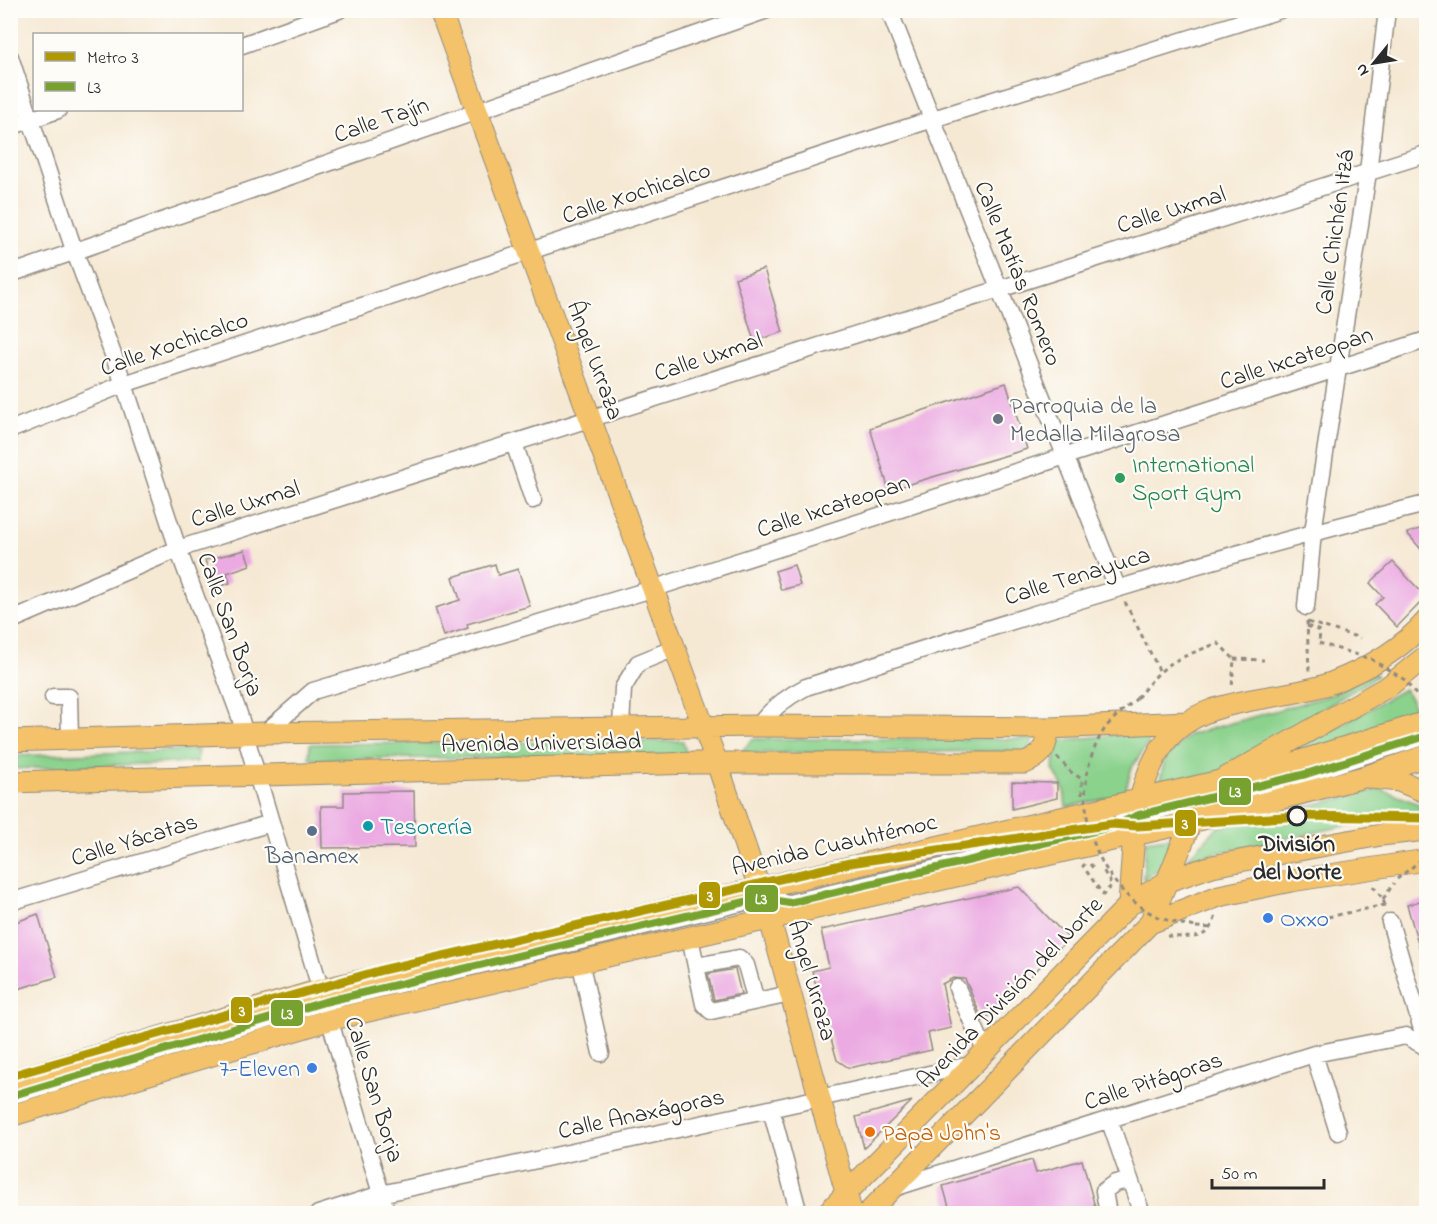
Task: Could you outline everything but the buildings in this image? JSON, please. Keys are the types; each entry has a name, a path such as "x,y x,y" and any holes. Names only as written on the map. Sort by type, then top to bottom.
{"main road":[{"name":"Ángel Urraza","path":"440,10 531,252 717,763 770,920 849,1204"},
{"name":"Avenida División del Norte","path":"826,1214 849,1204 981,1058 1129,905 1134,836 1140,807 1152,767 1164,744 1188,722 1231,705 1330,683 1378,661 1415,634 1426,621"},
{"path":"867,1214 1150,923 1191,822 1215,788 1389,686 1426,656"},
{"name":"Avenida Universidad","path":"10,741 255,733 621,727 1049,728 1188,722"},
{"name":"Avenida Cuauhtémoc","path":"10,1081 760,893 1215,788 1426,722"},
{"name":"Avenida Universidad","path":"10,782 717,763 1025,763 1037,758 1046,748 1049,728"},
{"name":"Avenida Cuauhtémoc","path":"10,1116 324,1004 580,961 770,920 1191,822 1364,777 1426,756"},
{"path":"1364,777 1399,781 1426,792"},
{"path":"1129,905 1168,881 1200,870 1381,835 1426,830"},
{"path":"1150,923 1219,896 1368,868 1426,860"}],"street":[{"path":"243,45 339,10"},
{"name":"Calle Tajín","path":"10,274 766,10"},
{"name":"Calle Matías Romero","path":"888,10 1118,587"},
{"name":"Calle Xochicalco","path":"10,430 124,384 933,119 1280,10"},
{"name":"Calle Chichén Itzá","path":"1306,618 1313,532 1368,172 1387,10"},
{"name":"Calle San Borja","path":"10,57 74,250 124,384 178,549 255,733 256,774 387,1214"},
{"path":"10,127 55,111"},
{"name":"Calle Uxmal","path":"10,621 178,549 1426,154"},
{"name":"Calle Ixcateopan","path":"255,733 313,691 652,589 1426,340"},
{"path":"514,443 532,500"},
{"name":"Calle Tenayuca","path":"758,726 772,708 806,687 1118,587 1313,532 1426,504"},
{"path":"621,727 623,688 638,663 675,648"},
{"path":"53,697 69,697 70,738"},
{"path":"1215,788 1306,774 1426,736"},
{"name":"Calle Yácatas","path":"10,902 271,823"},
{"path":"1390,922 1426,1045"},
{"path":"690,938 704,1005 711,1011 790,994"},
{"path":"696,966 739,958 746,965 756,1001"},
{"path":"580,961 602,1053"},
{"path":"957,988 981,1058"},
{"path":"10,1096 324,1004"},
{"name":"Calle Pitágoras","path":"894,1188 1314,1054 1406,1036 1426,1045"},
{"path":"1314,1054 1338,1132"},
{"name":"Calle Anaxágoras","path":"318,1214 381,1194 820,1098 981,1058"},
{"path":"771,1109 799,1214"},
{"path":"1109,1119 1142,1214"},
{"path":"1108,1214 1104,1191 1115,1183 1130,1180"}],"path":[{"path":"1118,587 1159,670"},
{"path":"1306,618 1360,638"},
{"path":"1306,618 1320,631 1319,643 1371,659 1405,680 1426,708"},
{"path":"1306,618 1310,688"},
{"path":"1212,928 1164,920 1143,908 1112,880 1093,847 1085,796 1089,760 1105,729 1137,698 1159,670 1172,661 1218,644 1234,659 1264,660"},
{"path":"1231,705 1234,659"},
{"path":"1056,757 1082,779 1082,796 1085,796"},
{"path":"1383,899 1397,879 1421,860 1426,849"},
{"path":"1095,871 1089,862 1083,866 1103,895 1112,885 1103,870 1105,868"},
{"path":"1368,868 1372,885 1383,899 1390,922"},
{"path":"1328,917 1385,905"}],"green space":[{"path":"1374,673 1377,676 1210,778 1158,788 1165,759 1189,735 1331,695"},
{"path":"1404,689 1422,719 1279,760"},
{"path":"1157,730 1132,767 1124,795 1066,807 1064,789 1053,769 1059,741"},
{"path":"753,739 1033,739 1028,751 740,753"},
{"path":"683,741 687,756 309,759 310,744"},
{"path":"198,750 197,762 11,769 11,756"},
{"path":"1381,789 1426,807 1426,809 1187,859 1218,827"},
{"path":"1175,837 1162,867 1143,879 1146,841"}],"metro line":[{"name":"3","path":"10,1076 382,970 850,863 1112,824 1137,826 1302,816 1426,818"}],"transit line":[{"name":"L3","path":"10,1096 324,1002 762,898 789,903 1111,827 1139,815 1306,774 1426,736"}],"place":[{"name":"Parroquia de la Medalla Milagrosa","path":"998,419"},
{"name":"International Sport Gym","path":"1120,478"},
{"name":"División del Norte","path":"1297,816"},
{"name":"Tesorería","path":"368,826"},
{"name":"Banamex","path":"312,831"},
{"name":"Oxxo","path":"1268,918"},
{"name":"7-Eleven","path":"312,1068"},
{"name":"Papa John's","path":"870,1132"}]}
